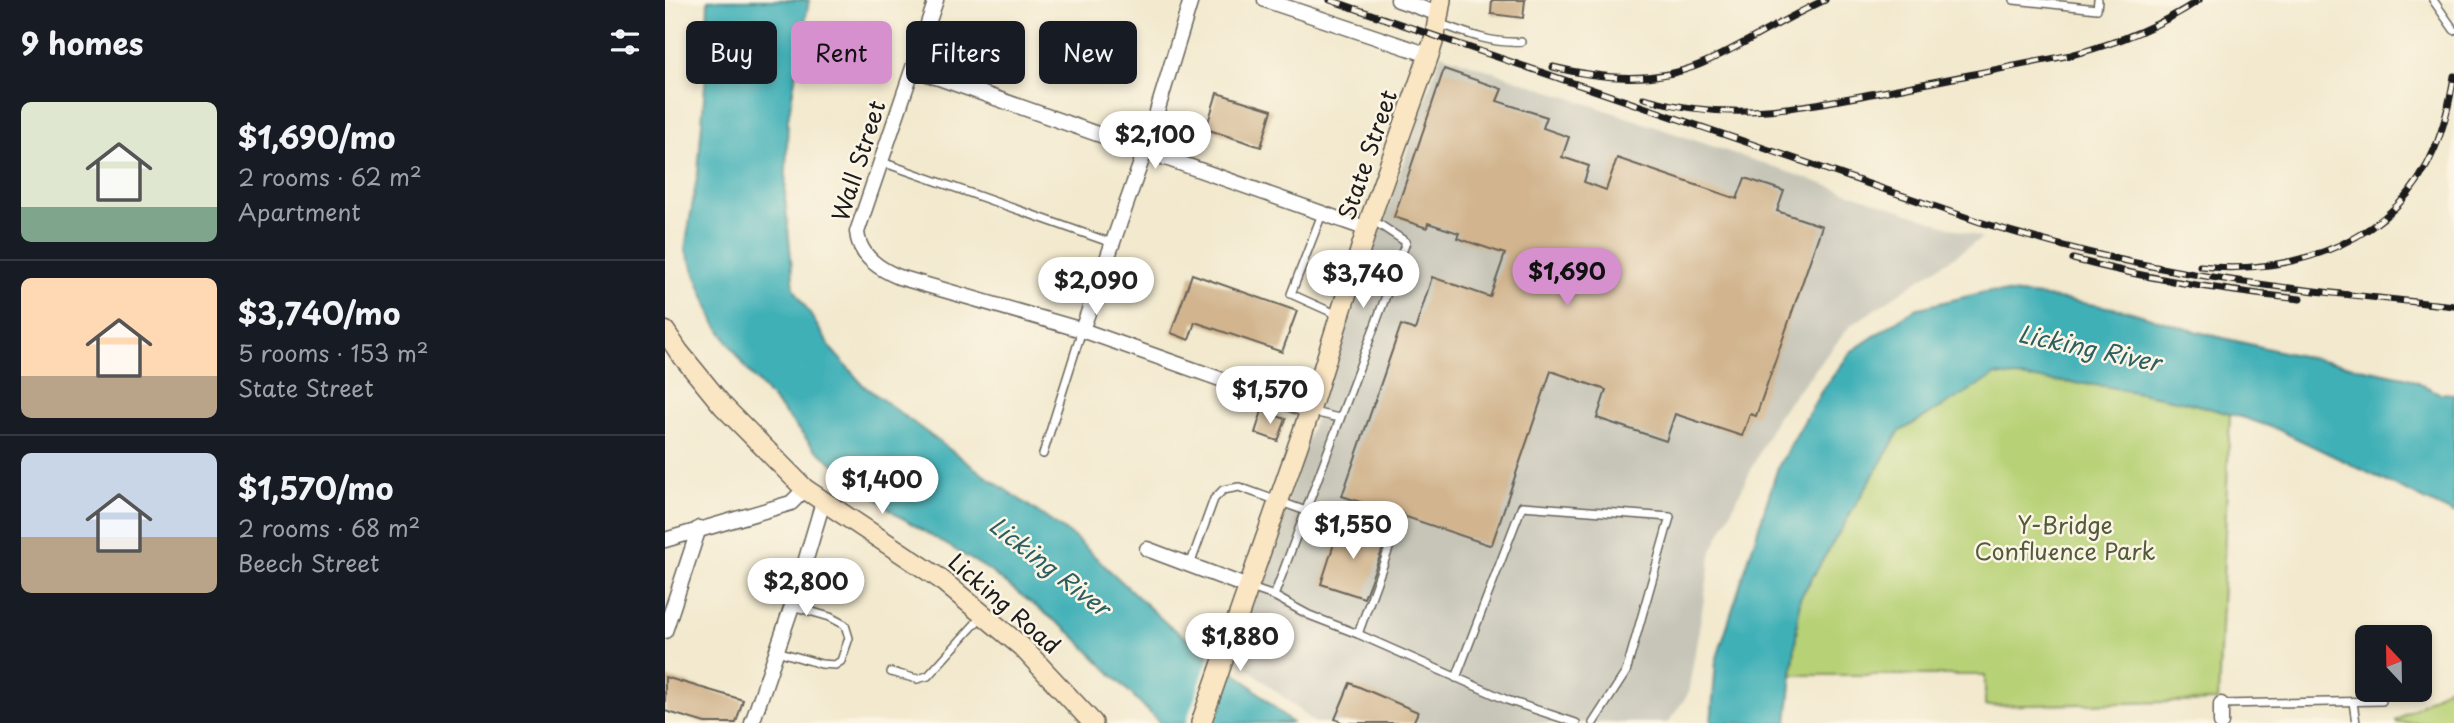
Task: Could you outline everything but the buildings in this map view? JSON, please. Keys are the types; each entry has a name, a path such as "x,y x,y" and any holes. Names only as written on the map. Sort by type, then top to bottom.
{"main road":[{"name":"State Street","path":"1201,723 1310,411 1369,224 1429,55 1439,12"},
{"name":"Licking Road","path":"665,331 723,406 805,489 939,578 983,614 1022,647 1083,719"}],"street":[{"name":"Wall Street","path":"929,21 936,0"},
{"path":"1191,0 1145,151 1082,330 1310,411"},
{"path":"1265,0 1429,55"},
{"path":"1398,0 1439,12"},
{"name":"Wall Street","path":"908,84 857,232 865,255 882,270 899,277 1082,330"},
{"path":"955,84 1322,214 1369,224"},
{"path":"665,540 791,503 805,489"},
{"path":"756,722 823,502"},
{"path":"665,631 699,528"},
{"path":"1147,550 1248,587"},
{"path":"2221,704 2221,723"}],"lane":[{"path":"2014,0 2097,9 2098,0"},
{"path":"2433,0 2454,30"},
{"path":"1439,12 1480,38 1506,43 1521,42"},
{"path":"882,162 1112,243"},
{"path":"1322,214 1291,294 1340,316"},
{"path":"1274,596 1406,242 1369,224"},
{"path":"1043,454 1082,330"},
{"path":"1310,411 1339,418"},
{"path":"1190,565 1214,499 1223,490 1239,487 1306,512"},
{"path":"1456,678 1522,506 1670,517 1626,672 1593,723"},
{"path":"1359,634 1400,518"},
{"path":"1248,587 1274,596 1309,615 1359,634 1507,700 1576,723"},
{"path":"777,651 821,664 835,665 841,661 849,638 845,625 830,617 792,606"},
{"path":"891,672 917,679 928,676 983,614"},
{"path":"2221,704 2353,702 2356,723"}],"shaded area":[{"path":"1441,54 1982,238 1850,326 1776,418 1712,551 1688,694 1668,723 1315,723 1233,656"}],"green space":[{"name":"Y-Bridge Confluence Park","path":"1996,375 2104,386 2186,402 2230,414 2218,701 1985,706 1985,675 1792,675 1800,598 1899,432"},
{"path":"2454,683 2454,723 2397,723 2396,721 2425,702 2433,702 2433,697"}],"water":[{"name":"Licking River","path":"708,0 809,0 805,21 791,21 791,84 794,84 788,119 785,197 794,288 832,350 864,386 1075,538 1168,625 1241,677 1292,723 1160,723 1072,634 987,569 897,515 814,448 748,371 715,323 685,249 698,171 705,84 777,84 777,21 707,21"},
{"name":"Licking River","path":"1989,291 2040,296 2125,310 2198,332 2409,378 2439,393 2454,394 2454,514 2277,429 2245,418 2186,402 2104,386 1996,375 1899,432 1800,598 1787,723 1711,723 1716,661 1778,467 1821,392 1852,351 1915,309"}],"pier":[{"path":"1211,652 1234,668 1214,723 1186,723"}],"railway":[{"path":"1330,0 1980,222 2042,240 2125,261 2222,279 2454,306"},
{"path":"1553,67 1609,77 1665,75 1717,57 1825,0"},
{"path":"1644,98 1706,110 1792,108 2071,55 2153,26 2199,0"},
{"path":"2200,266 2236,268 2306,258 2339,246 2369,229 2395,207 2418,180 2442,130 2454,76"},
{"path":"2073,259 2186,284 2300,299"}]}
